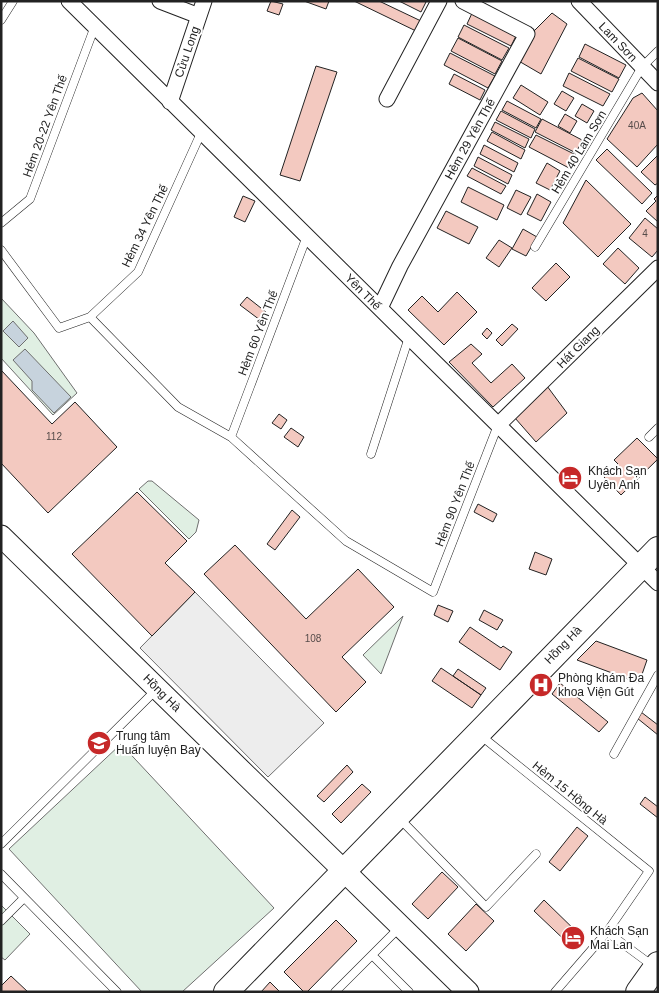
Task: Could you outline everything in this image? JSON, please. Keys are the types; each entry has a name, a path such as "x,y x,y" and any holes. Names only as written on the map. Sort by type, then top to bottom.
{"main road":[{"name":"Hồng Hà","path":"226,992 650,557"},
{"path":"638,992 657,967"}],"street":[{"name":"Yên Thế","path":"69,1 498,425 650,557 658,583"},
{"path":"160,1 199,16"},
{"name":"Cửu Long","path":"170,102 204,1"},
{"path":"387,99 439,1"},
{"name":"Hẻm 29 Yên Thế","path":"380,308 400,266 527,34 463,1"},
{"name":"Lam Sơn","path":"582,2 658,83"},
{"name":"Hát Giang","path":"498,425 658,268"},
{"name":"Hồng Hà","path":"1,536 468,992"}],"lane":[{"path":"1,20 13,1"},
{"name":"Hẻm 20-22 Yên Thế","path":"1,223 30,199 95,26"},
{"name":"Hẻm 40 Lam Sơn","path":"535,247 642,67 658,51"},
{"name":"Hẻm 34 Yên Thế","path":"90,317 138,272 201,132"},
{"name":"Hẻm 60 Yên Thế","path":"231,437 306,236"},
{"path":"1,250 59,328 90,317 178,408 231,437"},
{"path":"371,454 409,338"},
{"name":"Hẻm 90 Yên Thế","path":"231,437 346,541 433,592 498,425"},
{"path":"649,437 658,428"},
{"path":"614,754 658,675"},
{"path":"1,844 158,689"},
{"name":"Hẻm 15 Hồng Hà","path":"477,733 649,871 607,932"},
{"path":"397,816 486,907 536,854"},
{"path":"1,874 117,992"},
{"path":"1,921 24,898"},
{"path":"335,992 401,925"},
{"path":"555,992 607,932 657,967"},
{"path":"372,954 409,992"}],"green space":[{"path":"1,298 34,333 77,393 53,415 1,358"},
{"path":"148,481 152,481 199,520 196,532 189,539 139,489"},
{"path":"403,616 381,674 363,655"},
{"path":"121,744 274,908 182,992 142,992 9,849"},
{"path":"1,905 30,934 5,960 1,957"}],"shaded area":[{"path":"13,321 28,338 19,347 3,331"},
{"path":"25,349 71,397 54,413 32,390 32,381 13,360"},
{"path":"195,592 324,723 268,777 140,648"}],"building":[{"path":"271,1 283,4 279,15 267,11"},
{"path":"304,1 329,1 326,9"},
{"path":"354,1 379,1 421,21 416,31"},
{"path":"399,1 423,1 426,2 421,12"},
{"path":"473,11 517,34 511,46 467,24"},
{"path":"552,13 567,24 541,74 517,60 531,34"},
{"path":"464,25 509,48 502,60 458,37"},
{"path":"458,38 502,61 495,74 451,51"},
{"path":"585,44 626,65 619,78 579,57"},
{"path":"450,53 495,76 488,88 444,65"},
{"path":"578,58 619,79 612,92 571,71"},
{"path":"316,66 337,72 300,181 280,175"},
{"path":"569,73 610,94 603,106 563,86"},
{"path":"454,74 485,90 480,100 449,84"},
{"path":"521,85 548,102 540,115 513,98"},
{"path":"562,91 574,98 566,111 554,104"},
{"path":"642,93 658,111 658,144 637,167 607,139 633,98"},
{"path":"507,101 541,119 536,128 502,110"},
{"path":"582,104 594,111 587,123 575,116"},
{"path":"501,111 535,129 531,138 496,120"},
{"path":"565,114 577,121 570,133 558,126"},
{"path":"542,119 582,140 576,153 535,132"},
{"path":"495,122 529,139 525,148 491,130"},
{"path":"492,132 525,150 521,159 487,141"},
{"path":"536,135 576,155 569,168 529,147"},
{"path":"484,145 518,163 514,172 480,154"},
{"path":"607,149 652,193 642,204 596,160"},
{"path":"658,155 658,183 655,185 641,172"},
{"path":"478,157 512,175 508,184 474,166"},
{"path":"547,163 560,171 550,190 536,183"},
{"path":"472,168 506,186 501,194 467,176"},
{"path":"586,180 631,224 598,257 563,223"},
{"path":"468,187 504,205 497,220 461,202"},
{"path":"516,190 531,197 521,215 507,208"},
{"path":"537,194 551,202 541,221 527,214"},
{"path":"658,195 658,222 646,211 656,201 654,199"},
{"path":"243,196 255,201 245,222 234,217"},
{"path":"446,211 478,227 469,244 437,228"},
{"path":"645,218 658,229 658,250 652,257 629,238"},
{"path":"523,229 537,237 526,256 512,249"},
{"path":"499,240 512,248 499,267 486,258"},
{"path":"618,248 639,268 625,284 603,264"},
{"path":"556,263 570,277 546,301 532,288"},
{"path":"457,292 477,312 444,345 408,310 422,296 438,312"},
{"path":"247,297 266,312 260,320 240,305"},
{"path":"512,324 518,329 502,346 496,340"},
{"path":"487,328 492,333 487,339 482,334"},
{"path":"471,344 482,354 472,363 491,383 512,364 525,378 493,407 449,362"},
{"path":"1,370 52,424 75,402 117,447 48,513 1,463"},
{"path":"547,386 567,413 536,442 515,418"},
{"path":"279,414 287,420 281,429 272,423"},
{"path":"291,428 304,437 298,447 284,437"},
{"path":"637,438 658,459 621,495 604,477 618,464 614,460"},
{"path":"137,492 187,541 165,563 195,592 152,636 72,554"},
{"path":"478,504 497,514 493,522 474,512"},
{"path":"292,510 300,517 275,550 267,544"},
{"path":"235,545 306,619 358,569 394,607 342,657 366,682 336,712 204,574"},
{"path":"535,552 552,559 546,575 529,569"},
{"path":"438,605 453,611 448,622 434,615"},
{"path":"484,610 503,620 497,630 479,620"},
{"path":"470,627 501,648 503,646 512,652 500,670 459,642"},
{"path":"596,641 647,660 639,683 577,660"},
{"path":"441,668 481,695 472,708 432,681"},
{"path":"458,669 486,688 481,695 453,676"},
{"path":"560,683 608,722 599,732 552,694"},
{"path":"641,712 658,725 658,735 637,718"},
{"path":"347,765 353,772 324,802 317,796"},
{"path":"362,784 371,792 341,823 332,814"},
{"path":"645,797 658,807 658,818 640,804"},
{"path":"577,827 588,836 560,871 549,862"},
{"path":"442,872 458,887 428,919 412,904"},
{"path":"544,900 583,938 573,948 534,911"},
{"path":"476,904 494,921 466,951 448,934"},
{"path":"336,920 357,941 307,992 304,992 284,972"},
{"path":"11,976 28,992 1,992 1,986"},
{"path":"270,982 280,992 261,992"}],"place":[{"name":"Khách Sạn Uyên Anh","path":"570,478"},
{"name":"Phòng khám Đa khoa Viện Gút","path":"541,685"},
{"name":"Trung tâm Huấn luyện Bay","path":"99,743"},
{"name":"Khách Sạn Mai Lan","path":"573,938"}]}
